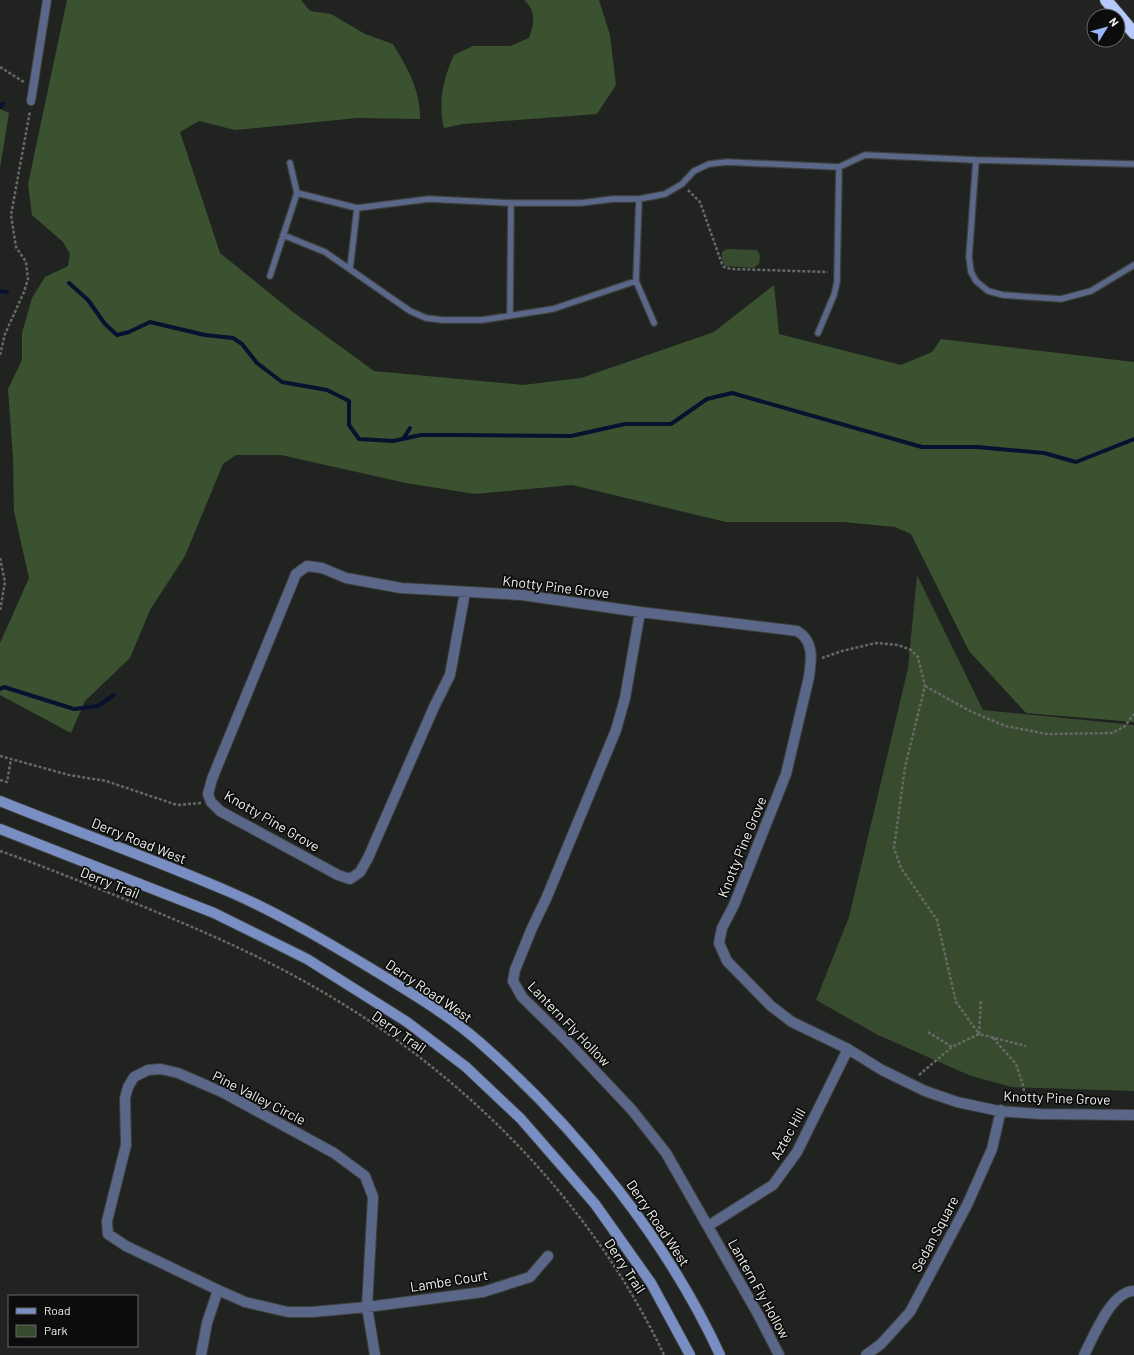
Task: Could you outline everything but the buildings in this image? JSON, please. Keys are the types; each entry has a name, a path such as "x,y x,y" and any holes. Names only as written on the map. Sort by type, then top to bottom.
{"highway":[{"path":"1106,0 1134,33"}],"main road":[{"name":"Derry Road West","path":"0,801 233,893 328,942 422,999 483,1045 537,1097 618,1188 674,1268 720,1355"},
{"path":"0,828 214,913 307,959 408,1022 466,1067 521,1119 595,1204 652,1283 690,1355"}],"street":[{"path":"31,100 47,0"},
{"name":"Knotty Pine Grove","path":"465,592 450,675 434,707 368,858 360,872 350,879 338,875 220,811 211,802 208,794 212,779 296,574 308,566 322,568 346,578 401,588 522,595 640,612 797,631 805,638 810,649 812,662 786,774 734,905 722,928 719,943 727,961 771,1006 792,1022 848,1048 882,1070 925,1091 956,1102 1000,1111 1134,1115"},
{"name":"Lantern Fly Hollow","path":"640,612 625,698 616,730 563,854 546,899 532,928 515,970 513,981 522,997 566,1040 632,1110 666,1153 779,1355"},
{"name":"Aztec Hill","path":"708,1226 774,1185 797,1152 848,1048"},
{"name":"Pine Valley Circle","path":"161,1069 178,1073 224,1093 334,1153 365,1176 372,1197 367,1307 312,1312 288,1312 245,1302 218,1290 126,1246 108,1234 107,1221 126,1145 125,1098 128,1087 134,1077 148,1070 161,1069"},
{"name":"Sedan Square","path":"866,1355 881,1344 910,1312 967,1205 992,1149 1001,1110"},
{"name":"Lambe Court","path":"367,1307 483,1292 530,1277 548,1256"},
{"path":"201,1355 207,1323 218,1290"},
{"path":"1084,1355 1106,1312 1123,1294 1134,1292"},
{"path":"367,1307 375,1355"}],"lane":[{"path":"297,193 357,208 429,199 511,203 581,203 613,198 638,199 665,194 682,184 694,171 709,164 727,162 839,167 865,155 976,160 1134,164"},
{"path":"976,160 969,257 971,272 976,281 988,291 1023,297 1061,299 1091,291 1134,265"},
{"path":"270,276 297,193 290,163"},
{"path":"818,333 834,295 837,272 839,167"},
{"path":"638,199 636,281 654,323"},
{"path":"510,314 511,203"},
{"path":"350,269 357,208"},
{"path":"283,235 325,252 410,310 426,318 443,320 482,320 510,314 553,309 636,281"}],"path":[{"path":"0,67 33,87"},
{"path":"0,355 5,334 24,292 28,279 26,262 16,247 11,215 31,100"},
{"path":"682,184 700,202 724,267 731,269 837,272"},
{"path":"0,558 5,582 0,611"},
{"path":"812,662 842,651 876,643 898,645 911,650 918,657 925,686 905,767 894,848 900,868 937,920 956,1002 979,1034"},
{"path":"925,686 970,711 1005,726 1047,734 1112,733 1124,727 1134,714"},
{"path":"0,756 69,775 106,781 177,805 211,802"},
{"path":"0,780 8,782 11,759"},
{"name":"Derry Trail","path":"0,851 206,932 263,960 317,988 381,1030 432,1068 485,1113 530,1158 584,1223 614,1264 649,1323 664,1355"},
{"path":"979,1034 981,999"},
{"path":"928,1032 952,1047"},
{"path":"909,1084 952,1047 979,1034 1026,1046"},
{"path":"992,1037 1016,1064 1023,1085 1027,1113"}],"green space":[{"path":"67,0 301,0 310,11 331,14 365,34 393,44 408,70 416,89 420,109 420,119 357,118 235,130 199,121 180,132 220,253 293,312 374,371 523,385 581,378 714,332 774,285 779,334 901,365 932,352 941,339 1134,362 1134,722 1026,713 969,651 911,534 895,527 843,522 726,522 572,485 475,494 406,483 281,455 236,455 223,464 185,556 150,610 130,658 85,701 71,733 0,695 0,643 29,578 14,511 13,458 8,389 22,360 22,333 32,298 45,277 68,266 70,254 63,242 32,215 28,184"},
{"path":"524,0 599,0 610,35 616,85 597,114 463,124 444,128 441,109 444,82 454,55 473,46 510,46 529,38 533,23 533,13"},
{"path":"0,109 9,113 0,168"},
{"path":"727,249 757,250 760,255 759,264 753,268 725,266 722,260 722,252"},
{"path":"917,575 983,710 1134,725 1134,1091 1012,1087 971,1076 878,1035 816,1000 849,917 908,668"}],"waterway":[{"path":"0,107 3,104"},
{"path":"69,283 88,300 105,324 117,335 129,332 150,322 205,335 233,338 242,344 257,363 282,382 327,390 349,401 349,425 359,439 393,441 421,435 571,436 625,424 671,424 707,399 732,393 922,447 977,447 1044,453 1076,462 1134,439"},
{"path":"0,291 7,292"},
{"path":"403,439 410,428"},
{"path":"0,689 4,687 74,709 98,706 114,695"}]}
